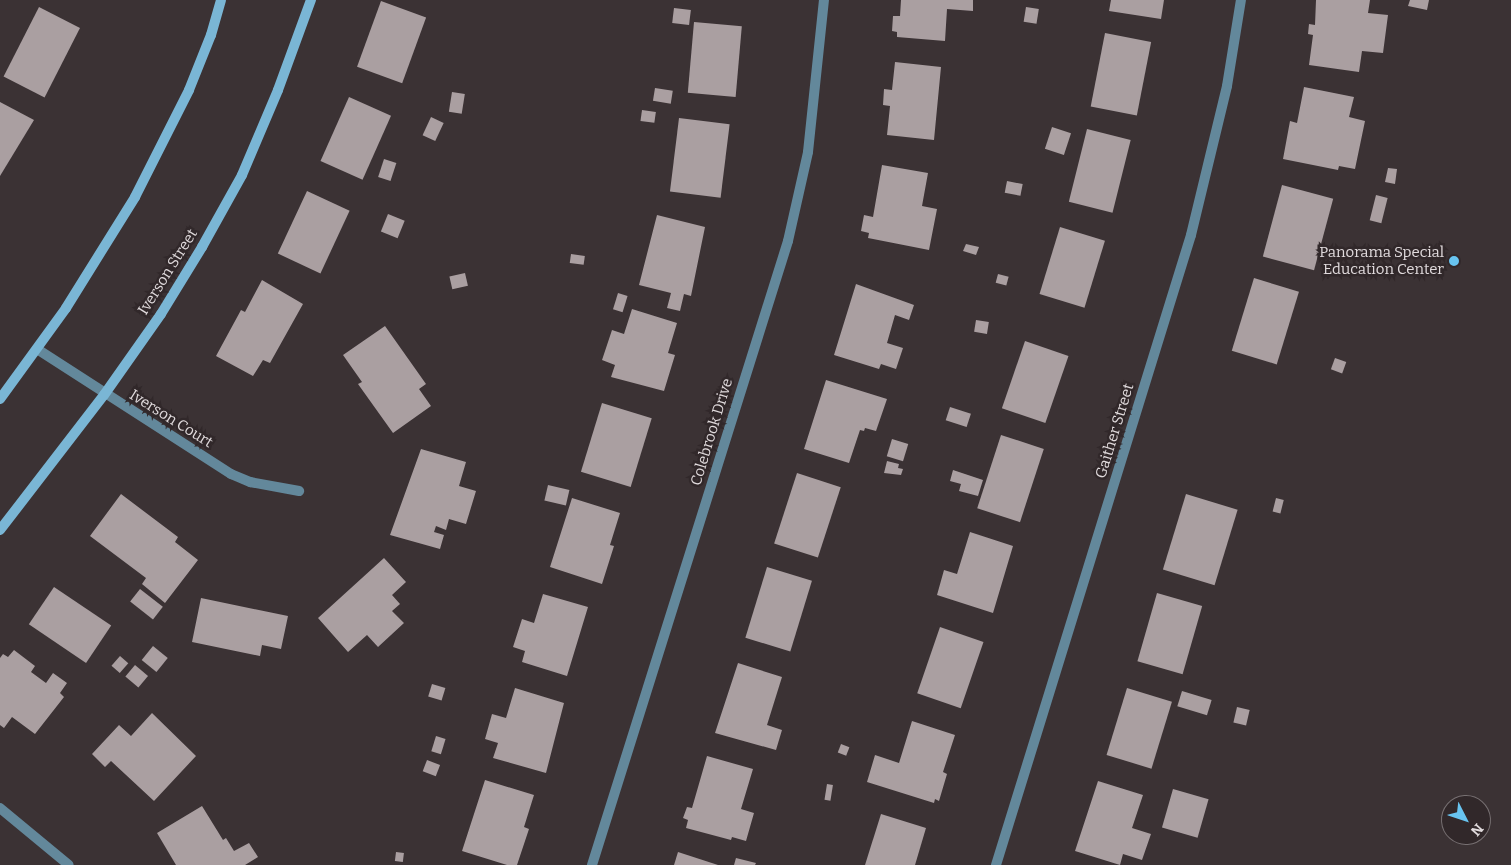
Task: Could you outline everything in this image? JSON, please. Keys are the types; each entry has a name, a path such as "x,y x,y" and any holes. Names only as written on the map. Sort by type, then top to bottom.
{"main road":[{"path":"0,399 82,283 161,148 211,35 221,0"},
{"name":"Iverson Street","path":"0,530 104,395 161,314 242,174 278,90 310,0"}],"street":[{"name":"Colebrook Drive","path":"592,865 788,241 808,152 824,0"},
{"name":"Gaither Street","path":"996,865 1191,235 1226,86 1241,0"},
{"name":"Iverson Court","path":"37,349 104,395 231,474 250,482 299,491"},
{"path":"0,808 69,865"}],"building":[{"path":"901,0 973,0 973,11 947,9 945,41 897,37 897,32 892,31 893,16 900,16"},
{"path":"1111,0 1164,0 1161,19 1109,11"},
{"path":"1316,0 1370,0 1368,13 1388,15 1383,53 1362,51 1359,72 1309,65 1313,35 1308,34 1309,24 1315,25"},
{"path":"1410,0 1429,0 1427,10 1408,6"},
{"path":"381,1 426,17 402,83 357,67"},
{"path":"39,7 80,28 45,97 4,76"},
{"path":"1026,7 1039,9 1036,24 1024,22"},
{"path":"674,8 691,10 689,25 672,23"},
{"path":"694,22 742,26 736,97 688,93"},
{"path":"1105,33 1151,42 1137,116 1091,107"},
{"path":"895,62 941,67 934,140 887,135 890,106 883,105 884,89 892,90"},
{"path":"1304,87 1354,97 1349,117 1365,121 1355,169 1339,166 1338,170 1283,159 1290,121 1297,123"},
{"path":"655,88 673,91 671,104 653,101"},
{"path":"452,92 465,94 462,114 449,112"},
{"path":"349,97 391,116 363,180 321,161"},
{"path":"0,102 34,120 0,176"},
{"path":"642,110 656,112 654,123 640,121"},
{"path":"431,117 444,123 435,141 423,135"},
{"path":"679,118 730,124 721,198 670,191"},
{"path":"1052,127 1071,133 1064,155 1045,149"},
{"path":"1087,129 1131,140 1113,213 1069,202"},
{"path":"384,159 396,163 390,181 378,177"},
{"path":"882,165 928,173 922,206 937,209 929,250 868,238 869,233 861,231 864,215 873,217"},
{"path":"1388,168 1397,169 1395,184 1385,182"},
{"path":"1007,181 1023,184 1020,196 1005,193"},
{"path":"1282,185 1333,199 1314,270 1263,256"},
{"path":"307,191 350,211 320,273 278,254"},
{"path":"1376,195 1388,198 1381,223 1370,220"},
{"path":"388,214 405,221 398,238 381,232"},
{"path":"657,215 705,227 691,296 684,294 680,311 667,308 671,293 639,285"},
{"path":"1060,227 1105,241 1084,308 1040,294"},
{"path":"966,244 979,247 976,255 963,251"},
{"path":"571,254 585,256 584,265 570,263"},
{"path":"465,273 468,286 452,289 449,277"},
{"path":"998,274 1009,277 1006,286 996,283"},
{"path":"1254,278 1299,292 1277,364 1232,351"},
{"path":"262,280 303,304 270,363 263,360 253,376 216,356 241,310 245,312"},
{"path":"856,284 914,305 909,320 895,315 887,343 903,348 896,369 881,364 879,369 834,355"},
{"path":"618,293 628,296 623,312 613,309"},
{"path":"632,309 677,323 668,353 675,355 664,391 611,377 615,365 602,360 612,330 624,334"},
{"path":"976,320 989,322 987,334 974,332"},
{"path":"385,326 426,384 419,389 431,406 393,433 358,384 362,382 343,355"},
{"path":"1025,341 1068,356 1045,423 1002,408"},
{"path":"1335,358 1346,362 1342,373 1331,369"},
{"path":"826,380 887,399 876,431 865,428 864,431 860,430 849,463 804,449"},
{"path":"602,403 652,418 631,487 581,472"},
{"path":"950,407 971,414 967,427 946,420"},
{"path":"1001,435 1044,449 1020,522 977,508"},
{"path":"892,439 908,444 903,461 887,456"},
{"path":"421,449 466,462 459,486 476,491 466,524 449,519 446,530 436,526 434,532 444,535 440,549 390,535"},
{"path":"887,461 899,464 898,468 903,469 901,475 884,473"},
{"path":"953,470 983,480 978,496 959,491 961,484 950,481"},
{"path":"797,473 841,487 818,558 774,543"},
{"path":"548,485 569,490 566,506 544,501"},
{"path":"121,494 178,537 175,542 198,560 165,603 142,584 146,578 90,536"},
{"path":"1186,494 1238,510 1215,585 1163,570"},
{"path":"572,498 620,513 610,545 614,546 602,584 550,567"},
{"path":"1276,498 1284,500 1280,514 1273,512"},
{"path":"970,532 1013,546 993,613 937,595 944,570 957,574"},
{"path":"384,558 406,582 392,595 400,604 392,611 404,623 378,647 367,635 348,652 318,618"},
{"path":"767,567 812,581 790,652 745,638"},
{"path":"54,587 111,626 86,663 29,624"},
{"path":"140,589 163,607 153,619 130,602"},
{"path":"1157,593 1202,606 1183,674 1137,661"},
{"path":"543,594 588,607 567,676 522,662 525,651 513,647 522,619 534,623"},
{"path":"201,598 288,616 281,649 262,645 260,656 192,642"},
{"path":"940,627 983,642 961,708 917,693"},
{"path":"153,646 168,658 156,672 142,660"},
{"path":"14,650 35,666 31,672 46,683 53,673 67,683 60,693 64,697 35,734 12,717 4,728 0,725 0,658 3,654 8,657"},
{"path":"120,656 128,663 120,673 111,666"},
{"path":"738,663 782,677 767,725 782,730 776,750 715,733"},
{"path":"135,665 148,676 138,687 125,676"},
{"path":"432,684 445,688 442,701 428,696"},
{"path":"515,688 564,703 546,773 493,758 498,743 485,739 492,714 506,718"},
{"path":"1127,688 1172,702 1151,769 1107,755"},
{"path":"1182,691 1212,700 1207,715 1177,706"},
{"path":"1237,707 1250,710 1246,726 1233,723"},
{"path":"152,713 196,756 154,801 111,761 105,767 92,754 119,725 131,736"},
{"path":"912,721 955,735 943,772 947,774 939,801 935,799 934,803 867,782 875,755 899,763"},
{"path":"436,736 446,739 441,754 431,751"},
{"path":"841,744 849,747 846,756 838,752"},
{"path":"707,756 753,769 741,809 754,813 746,841 732,837 731,840 686,828 688,820 683,818 687,807 692,808"},
{"path":"427,760 440,765 436,776 423,771"},
{"path":"485,780 534,795 524,827 529,829 517,865 507,865 462,851"},
{"path":"1098,781 1143,795 1132,828 1151,834 1142,860 1123,854 1120,865 1075,851"},
{"path":"827,784 833,785 830,801 824,800"},
{"path":"1173,789 1209,799 1198,838 1162,827"},
{"path":"202,806 223,840 226,838 234,851 249,843 258,857 245,865 176,865 157,833"},
{"path":"881,814 926,828 915,865 865,865"},
{"path":"396,852 404,853 403,862 395,861"},
{"path":"678,852 718,865 674,865"},
{"path":"736,858 756,863 755,865 734,865"}],"place":[{"name":"Panorama Special Education Center","path":"1454,261"}]}
